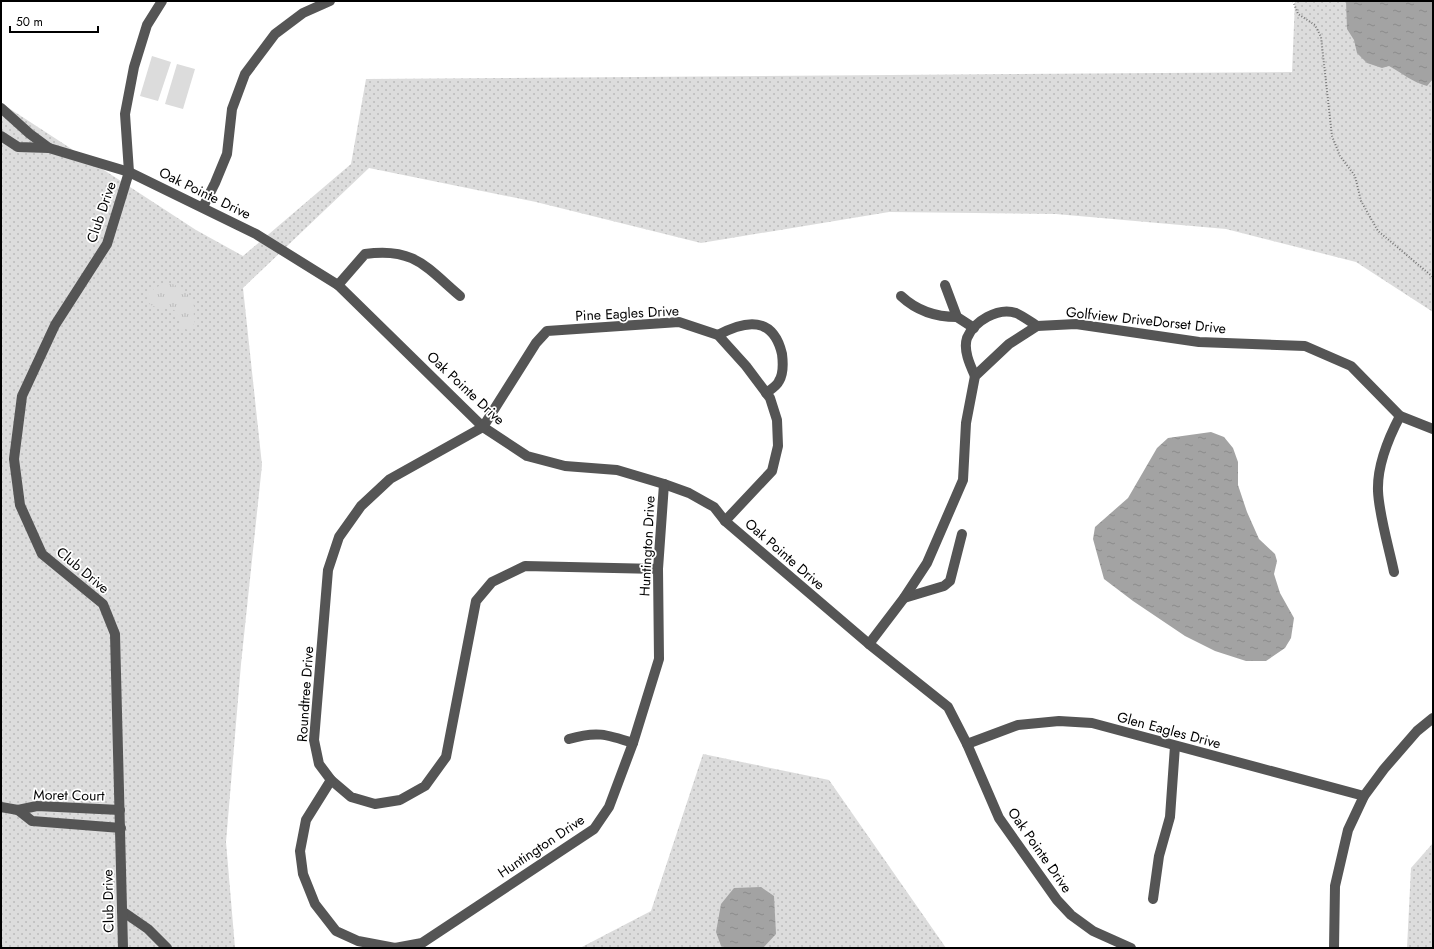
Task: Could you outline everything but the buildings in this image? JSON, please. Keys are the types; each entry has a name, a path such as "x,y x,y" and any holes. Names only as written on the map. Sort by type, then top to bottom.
{"street":[{"path":"129,172 125,114 134,68 147,25 162,1"},
{"path":"203,207 216,183 227,154 232,108 244,74 275,34 303,13 330,1"},
{"name":"Oak Pointe Drive","path":"1,108 30,134 49,148"},
{"name":"Oak Pointe Drive","path":"1,136 18,147 49,148 129,172 256,234 338,285 483,427 527,456 565,466 617,470 688,492 714,507 725,521 869,644 948,707 967,744 999,818 1056,900 1071,915 1093,931 1131,948"},
{"name":"Club Drive","path":"123,948 115,634 103,604 42,554 20,505 14,459 22,396 55,325 107,244 129,172"},
{"path":"338,285 365,254 388,252 402,254 420,261 460,296"},
{"path":"945,285 957,317"},
{"path":"901,296 916,309 927,313 957,317 974,328"},
{"path":"869,644 904,598 927,563 963,480 966,423 975,376 967,359 967,338 979,321 994,314 1015,313 1037,326"},
{"name":"Pine Eagles Drive","path":"483,427 536,343 547,331 679,322 718,335 746,366 770,398 777,420 778,446 772,471 725,521"},
{"path":"718,335 740,324 755,324 766,327 772,332 780,344 782,372 779,382 766,393"},
{"name":"Golfview DriveDorset Drive","path":"975,376 1009,344 1037,326 1076,324 1199,342 1305,346 1351,366 1400,416 1433,429"},
{"path":"1394,572 1378,491 1381,469 1391,433 1400,416"},
{"name":"Roundtree Drive","path":"483,427 390,479 361,506 339,537 328,570 314,740 319,764 331,780 351,797 375,804 400,800 425,786 446,757 476,601 492,582 525,566 658,569"},
{"name":"Huntington Drive","path":"331,780 306,820 300,851 303,874 314,904 336,930 358,941 395,948 422,943 594,829 609,807 633,743 659,659 658,569 664,484"},
{"path":"904,598 944,586 950,581 962,534"},
{"path":"1334,948 1335,886 1348,830 1364,796 1384,769 1417,731 1433,718"},
{"name":"Glen Eagles Drive","path":"967,744 1018,725 1059,721 1092,724 1364,796"},
{"path":"569,739 589,733 610,735 633,743"},
{"path":"1153,899 1159,856 1170,817 1175,746"},
{"name":"Moret Court","path":"1,807 18,810 37,806 120,810"},
{"name":"Moret Court","path":"18,810 32,821 121,828"},
{"path":"122,911 148,929 166,948"}],"path":[{"path":"1293,1 1298,14 1315,25 1321,37 1332,136 1340,156 1356,176 1361,201 1378,231 1433,277"}],"green space":[{"path":"1295,1 1433,1 1433,312 1356,262 1226,229 1056,214 889,212 701,243 536,202 369,168 243,288 262,465 241,664 226,842 235,948 1,948 1,103 196,230 243,256 351,164 366,79 1292,72"},
{"path":"152,56 171,62 158,101 140,96"},
{"path":"177,64 195,69 183,109 165,104"},
{"path":"169,283 185,291 193,302 195,323 188,330 181,327 176,311 149,304 148,293 162,284"},
{"path":"703,754 829,780 946,948 580,948 651,911"},
{"path":"1433,843 1433,948 1407,948 1411,868"}],"water":[{"path":"1346,1 1433,1 1433,79 1427,86 1412,80 1389,66 1382,68 1367,63 1357,53 1354,40 1347,29"},
{"path":"1211,432 1224,437 1233,448 1238,462 1238,485 1247,512 1259,539 1275,554 1277,561 1274,574 1280,593 1294,618 1291,638 1285,648 1266,661 1246,661 1215,651 1185,636 1133,601 1104,579 1093,539 1095,527 1128,498 1157,448 1168,438"},
{"path":"761,887 774,896 776,934 763,948 727,948 721,946 716,932 721,904 734,888"}]}
